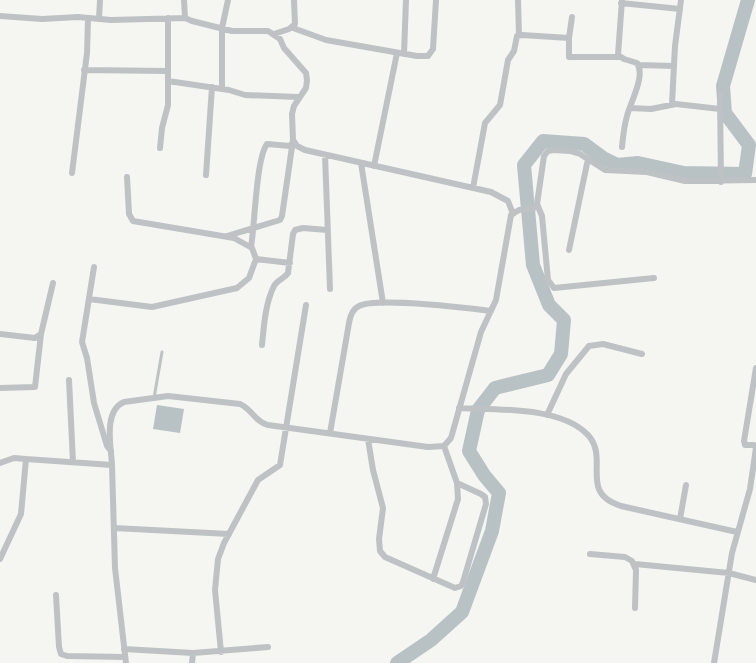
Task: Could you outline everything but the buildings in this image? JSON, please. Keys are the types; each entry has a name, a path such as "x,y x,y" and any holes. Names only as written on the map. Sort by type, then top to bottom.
{"street":[{"path":"99,19 100,0"},
{"path":"184,0 185,18"},
{"path":"222,89 222,28 228,0"},
{"path":"293,28 295,20 294,0"},
{"path":"404,54 406,0"},
{"path":"274,34 293,28 326,40 424,57 431,54 433,49 436,0"},
{"path":"473,188 485,123 500,105 508,60 514,50 518,35 518,0"},
{"path":"672,104 674,66 681,0"},
{"path":"620,57 617,51 622,1 680,9"},
{"path":"0,16 42,19 88,18 111,20 185,18 232,31 268,30 274,34 306,73 307,80 306,88 298,97 292,114 293,140 282,216 280,220 226,236"},
{"path":"572,17 569,38 569,57 620,57 637,63 638,65 674,66"},
{"path":"72,173 84,70 88,18"},
{"path":"160,148 162,128 168,105 168,18"},
{"path":"518,35 569,38"},
{"path":"374,166 397,53"},
{"path":"622,147 630,108 637,86 640,69 638,65"},
{"path":"84,70 168,71"},
{"path":"168,81 212,87 245,95 298,97"},
{"path":"206,175 212,87"},
{"path":"720,96 721,180"},
{"path":"630,108 651,109 672,104 720,109"},
{"path":"293,140 297,146 305,150 492,192 508,201 516,212"},
{"path":"89,299 152,307 237,288 249,278 256,259 251,247 263,149 267,144 290,146 293,140"},
{"path":"654,278 554,288 548,280 542,216 535,206 544,156 548,151 570,151 605,170 647,172 685,181 756,180"},
{"path":"325,155 330,289"},
{"path":"569,250 588,160"},
{"path":"361,163 383,303"},
{"path":"127,177 130,219 138,223 226,236 234,238 251,247"},
{"path":"56,595 59,647 62,654 67,656 125,660 115,568 112,465 111,426 114,410 118,404 168,396 240,404 248,408 262,424 433,447 444,446 450,438 481,332 496,300 511,215 535,206"},
{"path":"262,345 269,300 276,283 288,273 293,234 295,230 303,228 327,230"},
{"path":"256,259 290,264"},
{"path":"94,267 82,342 87,358 94,403 107,446 112,453"},
{"path":"0,388 35,387 41,334 53,283"},
{"path":"330,433 350,316 359,306 372,303 383,303 491,311"},
{"path":"221,652 215,590 218,559 229,534 258,480 280,465 306,305"},
{"path":"0,334 35,338 41,334"},
{"path":"547,415 566,374 588,346 603,344 642,354"},
{"path":"714,663 737,532 750,489 756,451 754,445 744,443 756,368"},
{"path":"69,380 73,462"},
{"path":"459,408 520,410 547,415 574,425 588,436 595,447 597,483 606,500 622,506 737,532"},
{"path":"368,439 373,470 383,508 379,539 380,551 385,557 452,587 461,586 486,508 485,497 457,483"},
{"path":"433,579 458,499 457,483 444,446"},
{"path":"0,463 14,458 112,465"},
{"path":"0,558 21,514 26,459"},
{"path":"680,519 686,485"},
{"path":"114,528 229,534"},
{"path":"590,554 625,557 635,564 729,573 756,580"},
{"path":"635,564 635,608"},
{"path":"124,649 193,653 221,652 268,647"},
{"path":"192,663 193,653"}],"lane":[{"path":"154,398 162,352"}],"shaded area":[{"path":"157,405 184,409 180,433 153,429"}],"waterway":[{"path":"397,663 431,640 462,612 492,531 499,493 484,475 469,451 478,410 495,388 548,375 561,354 564,320 549,305 533,265 524,165 543,141 584,144 603,158 617,165 638,163 684,173 745,174 749,145 725,113 723,86 748,0"}]}
